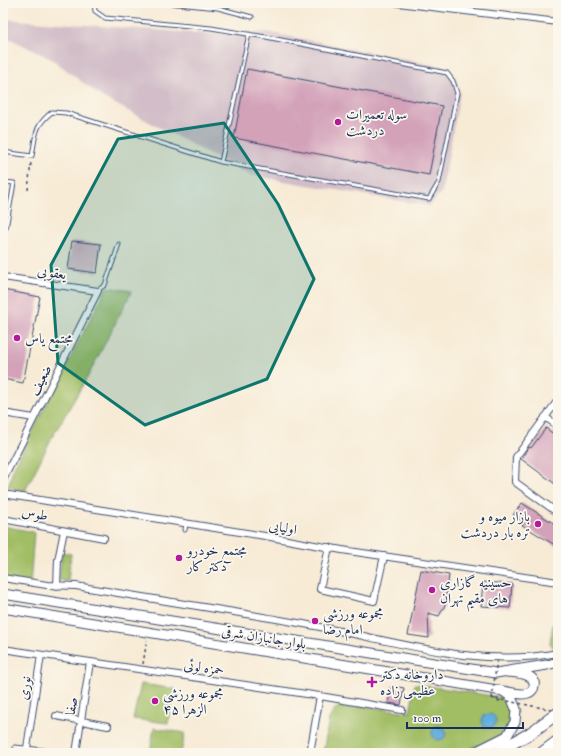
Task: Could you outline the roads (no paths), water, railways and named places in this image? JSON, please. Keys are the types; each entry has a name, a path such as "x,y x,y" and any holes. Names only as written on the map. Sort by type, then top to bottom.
{"highway":[{"path":"495,753 529,734 558,712"},
{"path":"542,753 558,741"}],"main road":[{"name":"بلوار جانبازان شرقی","path":"3,594 496,673 558,662"},
{"name":"بلوار جانبازان شرقی","path":"3,608 503,691 523,694 529,693 534,688 535,683 528,675 507,672"},
{"path":"473,753 507,736 515,722 516,709 511,697 503,691"}],"street":[{"path":"398,3 558,22"},
{"name":"یعقوبی","path":"3,276 98,291"},
{"name":"ضعیف","path":"3,480 98,291"},
{"path":"558,400 516,457 515,482 558,513"},
{"path":"3,413 34,418"},
{"path":"546,417 558,426"},
{"name":"اولیایی","path":"3,494 384,556 558,582"},
{"name":"طوس","path":"3,519 104,538"},
{"name":"طوس","path":"56,586 58,560 64,531"},
{"path":"329,547 320,589 374,601 384,556"},
{"path":"3,578 56,586 76,586 171,600 342,631 388,642 485,657 519,658 558,653"},
{"name":"حمزه لوئی","path":"3,649 320,696 402,710"},
{"name":"نوری","path":"28,748 41,655"},
{"path":"483,671 485,657"},
{"name":"صفا","path":"76,753 90,662"},
{"path":"310,753 320,696"},
{"path":"56,716 108,726"}],"lane":[{"path":"3,152 32,156 37,129 42,120 52,112 66,113 221,162 429,199 439,182 457,93 453,81 447,73 212,28 105,18 95,11 94,3"},
{"path":"168,3 218,8 252,17"},
{"path":"221,162 249,34"},
{"path":"3,182 14,183 6,228"},
{"path":"98,291 105,285 119,244"},
{"path":"185,530 186,523"},
{"path":"15,746 44,750"}],"water":[{"path":"489,714 494,716 496,721 494,726 489,728 484,726 482,721 484,716"},
{"path":"439,726 444,728 446,733 444,738 439,740 434,738 432,733 434,728"}],"place":[{"name":"سوله تعمیرات دردشت","path":"338,122"},
{"name":"مجتمع یاس","path":"17,338"},
{"name":"بازار میوه و تره بار دردشت","path":"538,524"},
{"name":"مجتمع خودرو دکتر کار","path":"179,558"},
{"name":"حسینیه گازاری های مقیم تهران","path":"432,590"},
{"name":"مجموعه ورزشی امام رضا","path":"315,621"},
{"name":"داروخانه دکتر عظیمی زاده","path":"372,682"},
{"name":"مجموعه ورزشی الزهرا ۴۵","path":"155,701"}]}
